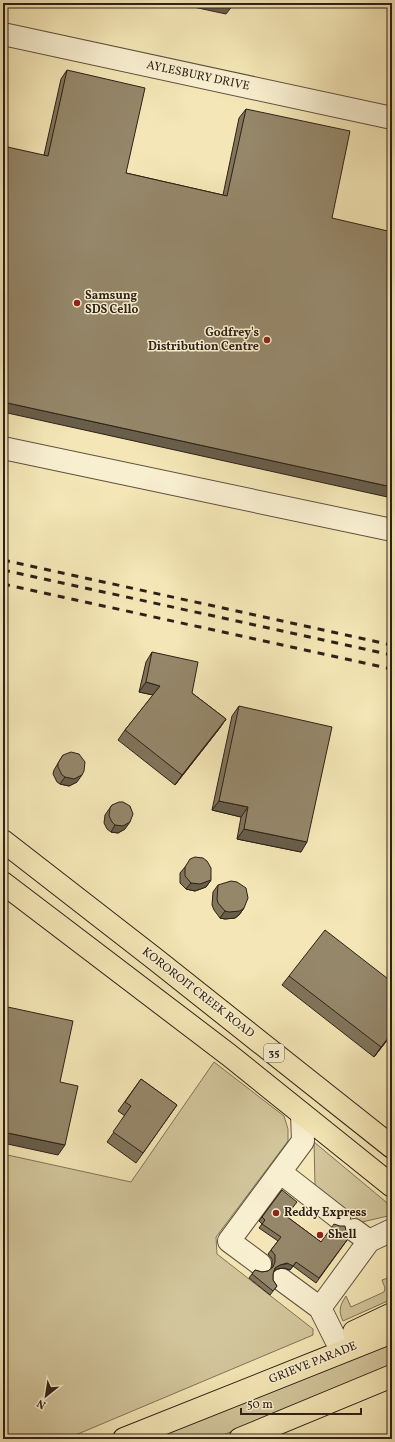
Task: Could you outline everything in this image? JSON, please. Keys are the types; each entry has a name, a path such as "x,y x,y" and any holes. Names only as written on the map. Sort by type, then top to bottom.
{"main road":[{"name":"KOROROIT CREEK ROAD","path":"3,841 155,959 392,1147"},
{"name":"35","path":"3,883 229,1055 392,1186"},
{"path":"124,1439 150,1428 186,1403 208,1392 339,1346 392,1314"},
{"name":"GRIEVE PARADE","path":"339,1346 392,1332"},
{"path":"240,1439 392,1376"}],"street":[{"name":"AYLESBURY DRIVE","path":"3,34 392,118"},
{"path":"3,448 392,530"},
{"path":"3,887 31,904"},
{"path":"260,1264 229,1242 303,1141 302,1114"},
{"path":"280,1172 354,1230 392,1230"},
{"path":"320,1308 354,1230"},
{"path":"282,1280 320,1308 339,1346"}],"shaded area":[{"path":"214,1062 284,1116 288,1129 288,1141 216,1237 217,1254 313,1329 313,1335 66,1439 3,1439 3,1154 131,1182"},
{"path":"314,1142 392,1207 392,1215 362,1222 315,1185"},
{"path":"392,1275 392,1299 343,1321 340,1308 346,1296 351,1307 384,1292 385,1288 382,1280"},
{"path":"392,1342 392,1367 213,1439 152,1439"}],"building":[{"path":"67,70 145,88 126,173 227,196 246,109 350,131 332,218 392,232 392,487 3,402 3,146 48,156"},
{"path":"152,652 198,662 192,693 226,719 182,775 125,730 160,686 146,682"},
{"path":"239,706 332,727 307,842 244,829 248,807 219,801"},
{"path":"71,752 79,754 85,762 82,775 74,779 62,775 58,767 58,763 63,755"},
{"path":"123,802 130,806 133,814 130,822 123,826 115,825 109,816 112,805"},
{"path":"195,857 203,858 207,861 211,868 211,880 200,884 191,883 185,876 185,867 190,859"},
{"path":"231,881 237,882 246,888 248,898 244,908 240,911 225,911 218,903 218,885"},
{"path":"325,930 392,982 392,1033 381,1047 289,976"},
{"path":"3,1006 73,1021 60,1082 78,1086 65,1145 3,1132"},
{"path":"141,1079 177,1105 143,1153 113,1132 131,1106 125,1102"},
{"path":"282,1190 297,1202 286,1216 321,1242 334,1224 345,1226 346,1231 350,1236 319,1278 296,1262 293,1266 287,1263 275,1268 273,1280 277,1286 273,1291 252,1274 255,1270 262,1272 268,1271 273,1267 275,1262 275,1255 271,1250 281,1237 262,1224 265,1220 262,1217"}],"railway":[{"path":"3,560 392,645"},
{"path":"3,570 392,655"},
{"path":"3,584 392,669"}],"place":[{"name":"Samsung SDS Cello","path":"77,303"},
{"name":"Godfrey's Distribution Centre","path":"267,340"},
{"name":"Reddy Express","path":"276,1213"},
{"name":"Shell","path":"320,1235"}]}
